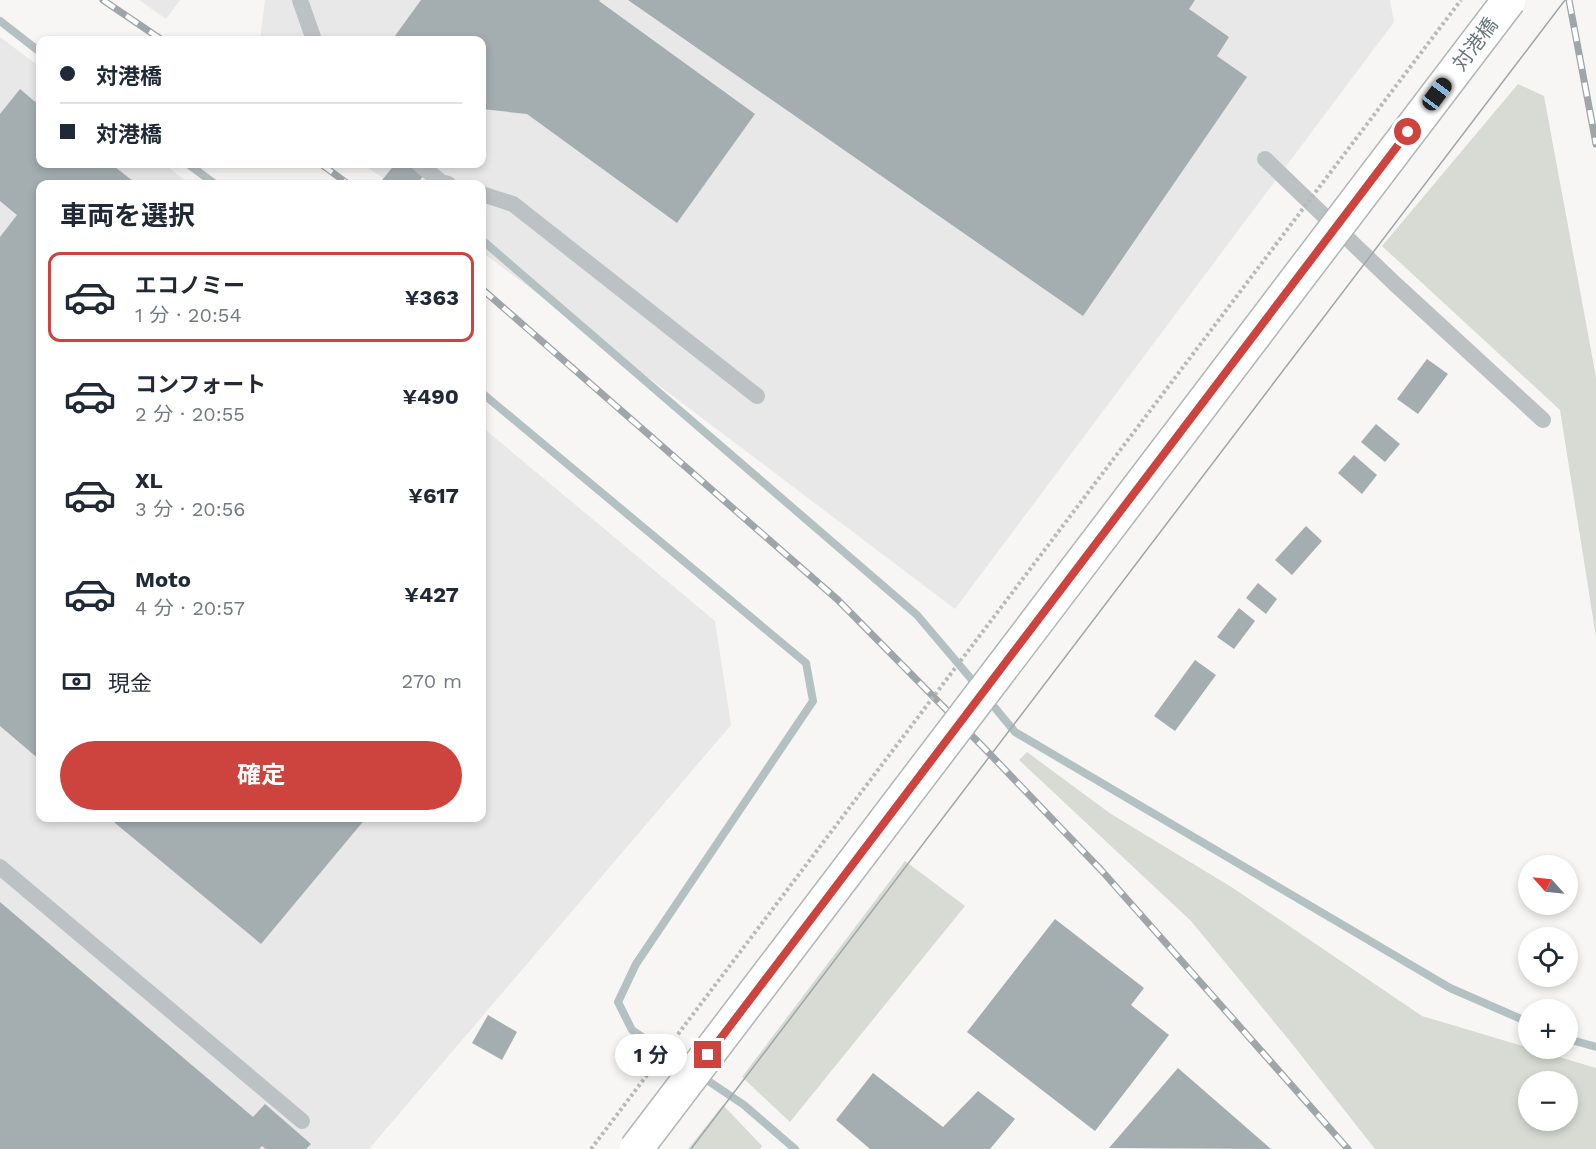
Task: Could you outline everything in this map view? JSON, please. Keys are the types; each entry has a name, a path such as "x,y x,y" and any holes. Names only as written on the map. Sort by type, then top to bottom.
{"highway":[{"name":"対港橋","path":"636,1149 1509,0"}],"lane":[{"path":"300,0 313,36"},
{"path":"1265,159 1543,420"},
{"path":"423,168 438,180"},
{"path":"486,195 513,204 757,396"},
{"path":"0,867 302,1121"}],"path":[{"path":"591,1149 1461,0"}],"shaded area":[{"path":"139,0 180,0 166,19"},
{"path":"265,0 1390,0 1394,22 955,609 486,255 486,180 385,180 369,168 486,168 486,36 260,36"},
{"path":"0,37 36,64 36,168 169,168 185,180 36,180 36,822 486,822 486,430 715,621 731,725 369,1149 0,1149"},
{"path":"1518,84 1544,96 1596,377 1596,637 1560,410 1382,246"},
{"path":"1027,752 1111,814 1233,888 1422,1016 1518,1045 1518,1059 1566,1059 1596,1068 1596,1149 1375,1149 1191,921 1019,760"},
{"path":"905,861 965,906 790,1122 742,1077"},
{"path":"723,1105 762,1146 760,1149 688,1149"}],"building":[{"path":"421,0 600,0 755,114 677,223 527,114 486,109 486,36 395,36"},
{"path":"628,0 1195,0 1189,9 1229,37 1217,56 1247,77 1083,316"},
{"path":"20,89 36,103 36,168 116,168 132,180 36,180 36,757 0,726 0,237 17,215 0,201 0,114"},
{"path":"392,168 429,168 420,180 382,180"},
{"path":"1427,359 1448,374 1418,414 1397,399"},
{"path":"1376,424 1400,444 1385,462 1361,442"},
{"path":"1354,455 1377,475 1362,494 1338,473"},
{"path":"1306,526 1322,541 1292,575 1275,560"},
{"path":"1258,583 1277,599 1266,614 1246,598"},
{"path":"1239,608 1255,621 1234,649 1217,637"},
{"path":"1195,660 1216,675 1175,731 1154,716"},
{"path":"114,822 363,822 261,944"},
{"path":"0,902 253,1117 265,1104 311,1144 306,1149 266,1149 262,1146 259,1149 0,1149"},
{"path":"1055,919 1144,988 1131,1005 1169,1035 1095,1131 967,1032"},
{"path":"488,1015 517,1032 502,1060 472,1043"},
{"path":"1178,1068 1271,1149 1109,1148"},
{"path":"873,1073 943,1127 978,1091 1015,1119 990,1149 870,1149 836,1120"}],"waterway":[{"path":"0,21 36,49"},
{"path":"193,168 210,180"},
{"path":"486,243 917,615 978,687"},
{"path":"486,396 806,663 813,701 636,964 618,1002 632,1030 690,1069"},
{"path":"986,697 1015,732 1450,988 1518,1018"},
{"path":"1578,1042 1596,1047"},
{"path":"701,1076 744,1105 795,1149"}],"tram line":[{"path":"691,1149 1565,0"}],"railway":[{"path":"103,0 156,36"},
{"path":"1569,0 1596,144"},
{"path":"326,168 343,180"},
{"path":"486,292 838,600 1102,871 1348,1149"}],"route":[{"path":"708,1055 1408,132"}]}
